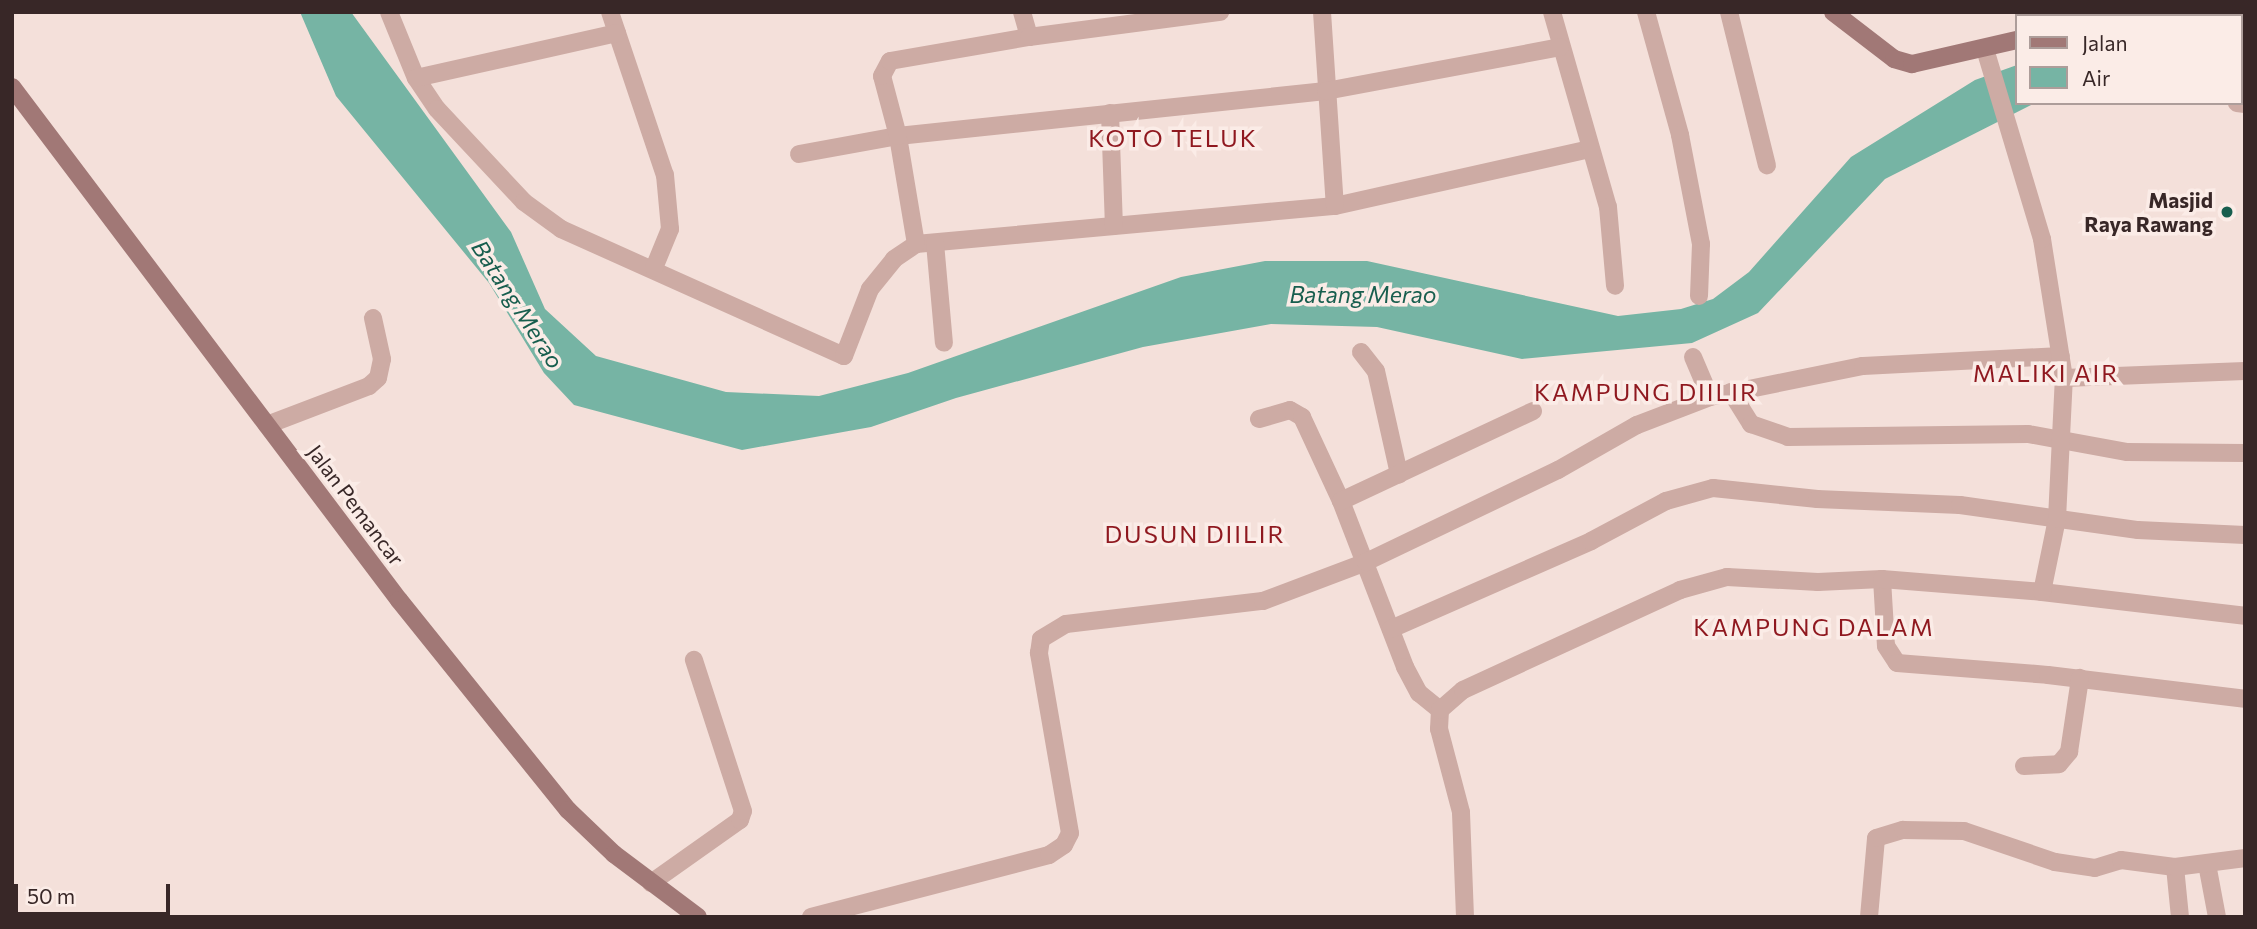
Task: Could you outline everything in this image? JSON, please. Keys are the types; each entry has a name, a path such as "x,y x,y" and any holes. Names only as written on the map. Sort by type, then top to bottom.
{"main road":[{"path":"1833,12 1886,53 1912,64 1987,57 2016,41"},
{"name":"Jalan Pemancar","path":"12,87 399,600 568,810 651,883 698,917"}],"street":[{"path":"389,12 416,78 463,139 524,202 561,229 654,268 844,356 870,289 894,259 916,244 1335,206 1589,149"},
{"path":"610,12 666,175 670,229 654,268"},
{"path":"1022,12 1029,37"},
{"path":"916,244 898,136 882,76 890,61 1029,37 1220,12"},
{"path":"1322,12 1335,206"},
{"path":"1552,12 1589,149 1608,207 1615,286"},
{"path":"1646,12 1675,111 1696,216 1702,258 1699,296"},
{"path":"1729,12 1767,164"},
{"path":"416,78 617,33"},
{"path":"800,154 898,136 1326,91 1560,47"},
{"path":"1987,57 2042,239 2064,379 2057,519 2042,592"},
{"path":"1110,113 1114,226"},
{"path":"935,243 944,343"},
{"path":"267,425 369,386 378,378 382,359 373,318"},
{"path":"1361,352 1376,371 1399,474"},
{"path":"1693,356 1710,397"},
{"path":"811,917 1049,855 1064,845 1070,833 1039,653 1041,639 1066,624 1242,607 1366,562 1558,470 1637,425 1710,397 1863,366 2061,356"},
{"path":"2064,379 2245,371"},
{"path":"1731,393 1751,424 1788,437 2028,434 2060,443 2127,452 2245,453"},
{"path":"1259,419 1297,410 1341,501 1419,693 1440,710"},
{"path":"1341,501 1532,411"},
{"path":"1391,629 1591,541 1666,501 1713,488 1817,499 1961,505 2138,530 2245,535"},
{"path":"1465,917 1461,812 1439,729 1440,710 1463,690 1680,590 1727,577 1818,582 1882,579 2042,592 2245,616"},
{"path":"1882,579 1886,646 1897,663 2080,678 2245,699"},
{"path":"651,883 740,820 743,811 694,660"},
{"path":"2024,766 2059,764 2069,752 2080,678"},
{"path":"1870,917 1875,838 1903,830 1964,831 2055,862 2095,868 2121,860 2175,867 2245,858"},
{"path":"2207,864 2217,917"},
{"path":"2175,867 2180,917"}],"water":[{"name":"Batang Merao","path":"300,12 351,12 511,232 545,309 596,356 726,392 819,396 908,373 1181,277 1265,261 1367,261 1618,316 1681,309 1713,299 1749,272 1851,157 1975,80 2016,65 2016,105 2031,105 1885,179 1758,313 1692,343 1522,359 1377,327 1271,324 1143,347 956,398 871,427 742,450 574,405 544,373 489,283 336,96"}],"place":[{"name":"Masjid Raya Rawang","path":"2227,212"}],"district":[{"name":"KOTO TELUK","path":"1173,138"},
{"name":"MALIKI AIR","path":"2046,373"},
{"name":"KAMPUNG DIILIR","path":"1646,392"},
{"name":"DUSUN DIILIR","path":"1195,534"},
{"name":"KAMPUNG DALAM","path":"1814,627"}]}
